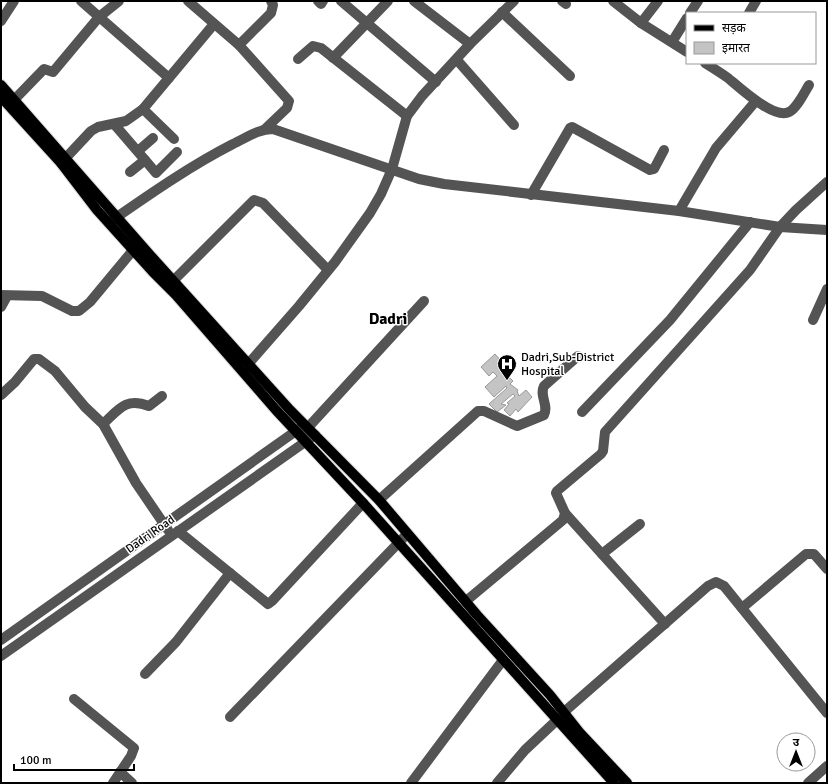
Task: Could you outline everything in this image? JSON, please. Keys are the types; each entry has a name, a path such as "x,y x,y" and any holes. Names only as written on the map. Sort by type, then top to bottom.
{"main road":[{"path":"1,84 113,220 134,249 305,433 379,500 466,601 614,783"},
{"path":"1,97 63,161"},
{"path":"113,220 174,281 249,363 363,503 503,660 580,733 627,783"}],"street":[{"path":"1,21 14,1"},
{"path":"81,1 169,78"},
{"path":"14,100 44,69 53,72 99,17 119,1"},
{"path":"113,220 192,167 220,151 265,129 287,108 289,101 239,45 188,1"},
{"path":"239,45 271,13 273,5 271,1"},
{"path":"318,1 321,4 323,1"},
{"path":"341,1 436,82"},
{"path":"333,58 388,1"},
{"path":"414,1 470,44"},
{"path":"249,363 328,270 370,214 392,169 407,116 470,44 514,1"},
{"path":"614,1 641,22 686,51"},
{"path":"641,22 658,1"},
{"path":"691,12 698,1"},
{"path":"750,12 756,1"},
{"path":"502,12 570,76"},
{"path":"672,42 686,20"},
{"path":"63,161 91,131 98,127 129,120 143,109 214,24"},
{"path":"298,59 313,46 321,48 407,116"},
{"path":"456,60 514,125"},
{"path":"707,64 728,78 755,102 781,113 791,111 809,85"},
{"path":"679,211 716,148 755,102"},
{"path":"143,109 174,139"},
{"path":"114,124 156,173 177,152"},
{"path":"531,195 572,127 650,170 654,169 664,150"},
{"path":"265,129 281,131 419,179 444,184 679,211 780,227 827,230"},
{"path":"138,151 153,138"},
{"path":"130,172 145,160"},
{"path":"664,624 565,512 556,493 601,454 604,448 605,432 750,270 780,227 796,210 827,182"},
{"path":"174,281 254,200 263,203 328,270"},
{"path":"582,412 670,320 750,222"},
{"path":"1,307 4,296 42,296 72,311 79,311 90,302 134,249"},
{"path":"813,320 827,289"},
{"path":"305,433 424,301"},
{"path":"379,500 478,411 484,411 517,426 541,418 546,411 542,394 544,386 578,356"},
{"path":"1,395 15,382 31,361 39,359 51,367 64,380 85,407 103,424 136,483 164,525 230,573 265,602 270,603 363,503"},
{"path":"103,424 126,404 136,402 149,406 162,396"},
{"name":"Dadri Road","path":"1,640 164,525 305,433"},
{"name":"Dadri Road","path":"1,656 175,533 305,433"},
{"path":"466,601 563,520 565,512"},
{"path":"602,554 640,524"},
{"path":"230,717 397,542 407,534"},
{"path":"742,608 806,554 814,554 827,569"},
{"path":"145,674 176,642 230,573"},
{"path":"497,783 525,750 561,716 664,624 708,586 716,582 724,586 827,713"},
{"path":"42,611 49,622"},
{"path":"411,783 503,660"},
{"path":"74,698 134,748 133,752 113,783"},
{"path":"808,783 827,766"},
{"path":"120,772 132,783"}],"building":[{"path":"495,354 512,373 508,376 513,381 510,384 518,390 519,396 526,390 532,397 518,412 516,409 510,416 504,410 509,404 507,403 515,396 513,394 501,404 506,405 497,412 489,404 507,388 506,386 494,397 485,387 497,376 493,372 489,376 481,367"}],"place":[{"name":"Dadri,Sub-District Hospital","path":"507,381"}],"district":[{"name":"Dadri","path":"388,318"}]}
